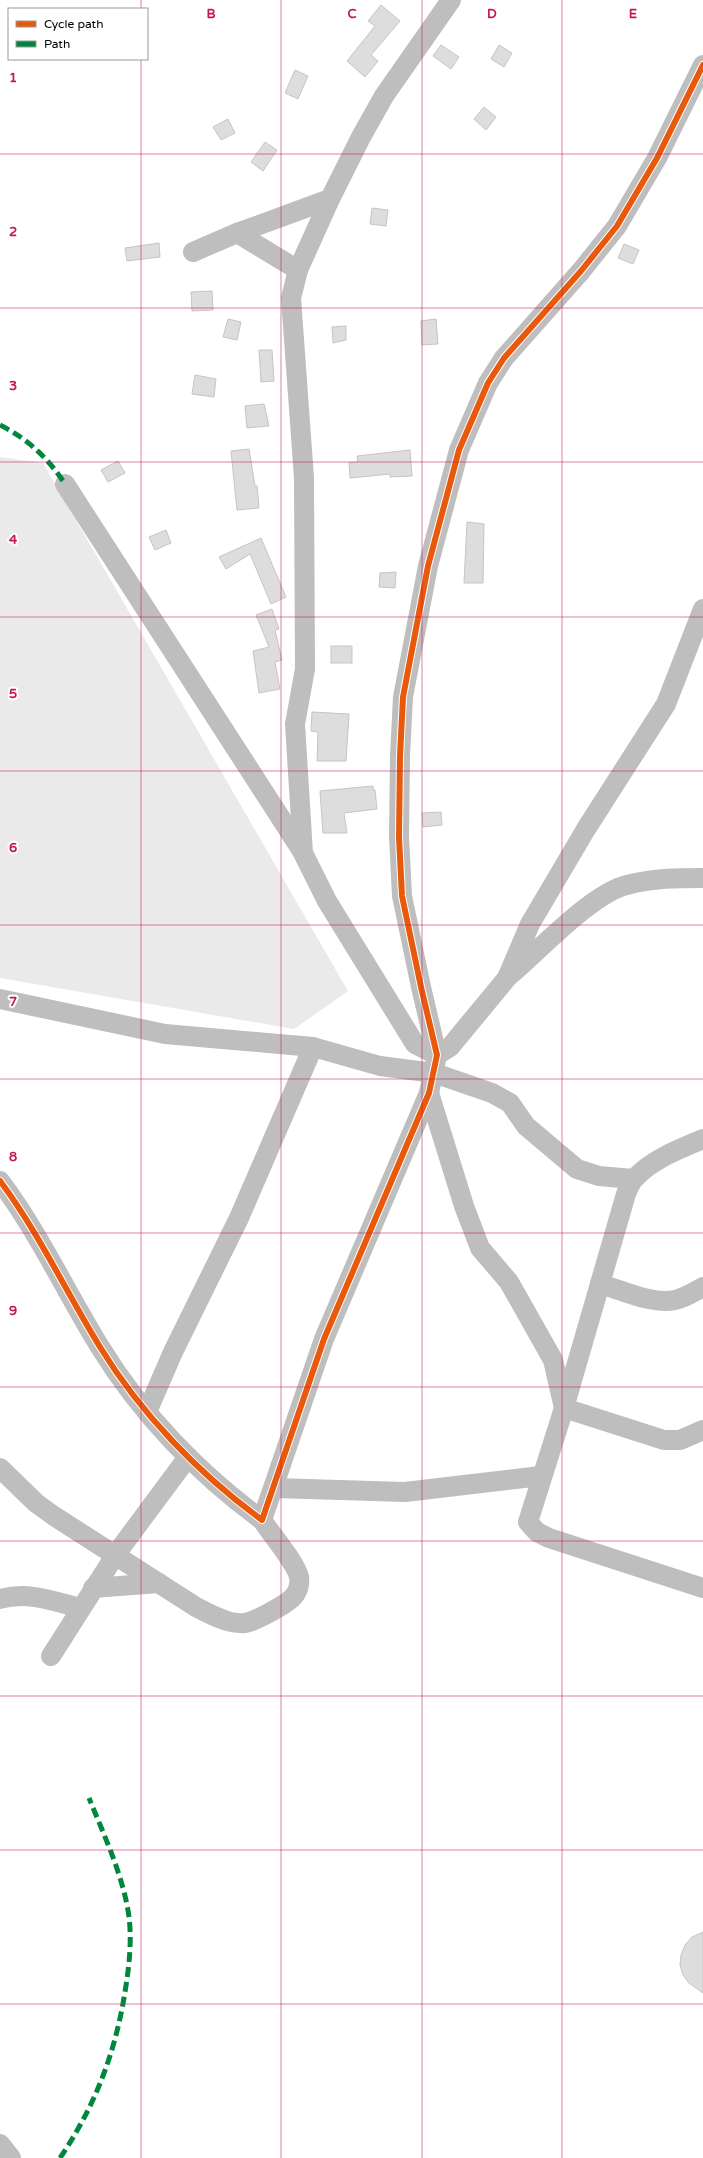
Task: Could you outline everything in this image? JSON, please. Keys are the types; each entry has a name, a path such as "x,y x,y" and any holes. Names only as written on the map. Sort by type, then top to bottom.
{"street":[{"path":"303,853 295,724 305,668 304,478 291,298 298,270 330,199 384,96 451,0"},
{"path":"262,1520 324,1339 428,1093 435,1064 402,896 399,837 400,756 403,697 425,582 459,450 488,383 504,358 581,271 617,226 657,158 690,88 703,65"},
{"path":"194,252 238,233 330,199"},
{"path":"238,233 298,270"},
{"path":"65,484 303,853 327,901 415,1044 435,1064 510,1103 526,1126 577,1169 599,1176 633,1179"},
{"path":"507,978 530,924 586,829 666,704 703,609"},
{"path":"0,999 165,1034 313,1047 380,1066 435,1064 507,978 592,902 626,885 668,878 703,878"},
{"path":"148,1412 173,1352 239,1218 313,1047"},
{"path":"428,1093 464,1206 480,1248 508,1282 553,1360 564,1408"},
{"path":"703,1139 666,1156 645,1168 633,1179 624,1201 564,1408 541,1476 528,1522 537,1532 703,1588"},
{"path":"0,1181 14,1200 39,1240 100,1347 123,1381 188,1457 262,1520 299,1577 297,1592 293,1598 277,1608 246,1623 238,1623 211,1615 42,1507 0,1468"},
{"path":"600,1284 652,1299 674,1300 688,1296 703,1287"},
{"path":"564,1408 664,1440 680,1440 703,1430"},
{"path":"51,1656 80,1608 116,1554 188,1457"},
{"path":"274,1488 406,1492 541,1476"},
{"path":"93,1588 159,1583"},
{"path":"0,1599 19,1596 38,1597 80,1608"},
{"path":"0,2144 11,2158"}],"shaded area":[{"path":"0,457 43,463 348,991 294,1029 0,978"}],"building":[{"path":"381,5 400,21 371,55 378,61 365,77 347,61 375,26 368,21"},
{"path":"441,45 459,57 451,69 433,56"},
{"path":"499,45 512,53 504,67 491,59"},
{"path":"295,70 308,76 298,99 285,93"},
{"path":"484,107 496,117 486,130 474,119"},
{"path":"228,119 235,133 221,140 213,127"},
{"path":"265,142 277,150 263,171 251,162"},
{"path":"372,208 388,210 386,226 370,224"},
{"path":"159,243 160,257 127,261 125,248"},
{"path":"624,244 639,250 633,264 618,258"},
{"path":"212,291 213,310 192,311 191,292"},
{"path":"228,319 241,322 237,340 223,337"},
{"path":"436,319 438,344 422,345 421,321"},
{"path":"346,326 346,340 333,343 332,327"},
{"path":"259,350 272,350 274,381 261,382"},
{"path":"195,375 216,379 214,397 192,394"},
{"path":"264,404 269,426 247,428 245,406"},
{"path":"249,449 255,486 257,486 259,508 237,510 231,451"},
{"path":"410,450 412,476 390,477 390,474 350,478 349,463 358,462 357,456"},
{"path":"118,461 125,473 108,482 101,470"},
{"path":"467,522 484,524 483,583 464,583"},
{"path":"166,530 171,543 155,550 149,537"},
{"path":"261,538 286,597 271,604 250,554 226,569 219,557"},
{"path":"396,572 395,588 379,587 380,573"},
{"path":"272,609 279,629 275,630 282,660 275,662 280,689 259,693 253,651 269,647 256,615"},
{"path":"331,646 352,646 352,663 331,663"},
{"path":"312,712 349,714 346,761 317,761 318,732 311,731"},
{"path":"373,786 373,790 375,790 377,809 344,813 347,833 323,833 320,791"},
{"path":"441,812 442,825 423,827 422,813"},
{"path":"703,1932 703,1993 689,1983 683,1975 680,1965 681,1955 685,1945 692,1937"}],"marked path":[{"path":"0,425 20,436 37,450 52,466 65,484"},
{"path":"60,2158 84,2119 102,2079 116,2037 121,2015 130,1954 129,1917 123,1887 113,1857 89,1798"}],"cycle path":[{"path":"0,1181 40,1242 100,1347 134,1396 194,1463 262,1520 324,1339 429,1093 437,1055 402,896 399,837 400,756 403,697 428,566 459,450 488,383 504,358 581,271 617,226 657,158 703,65"}]}
